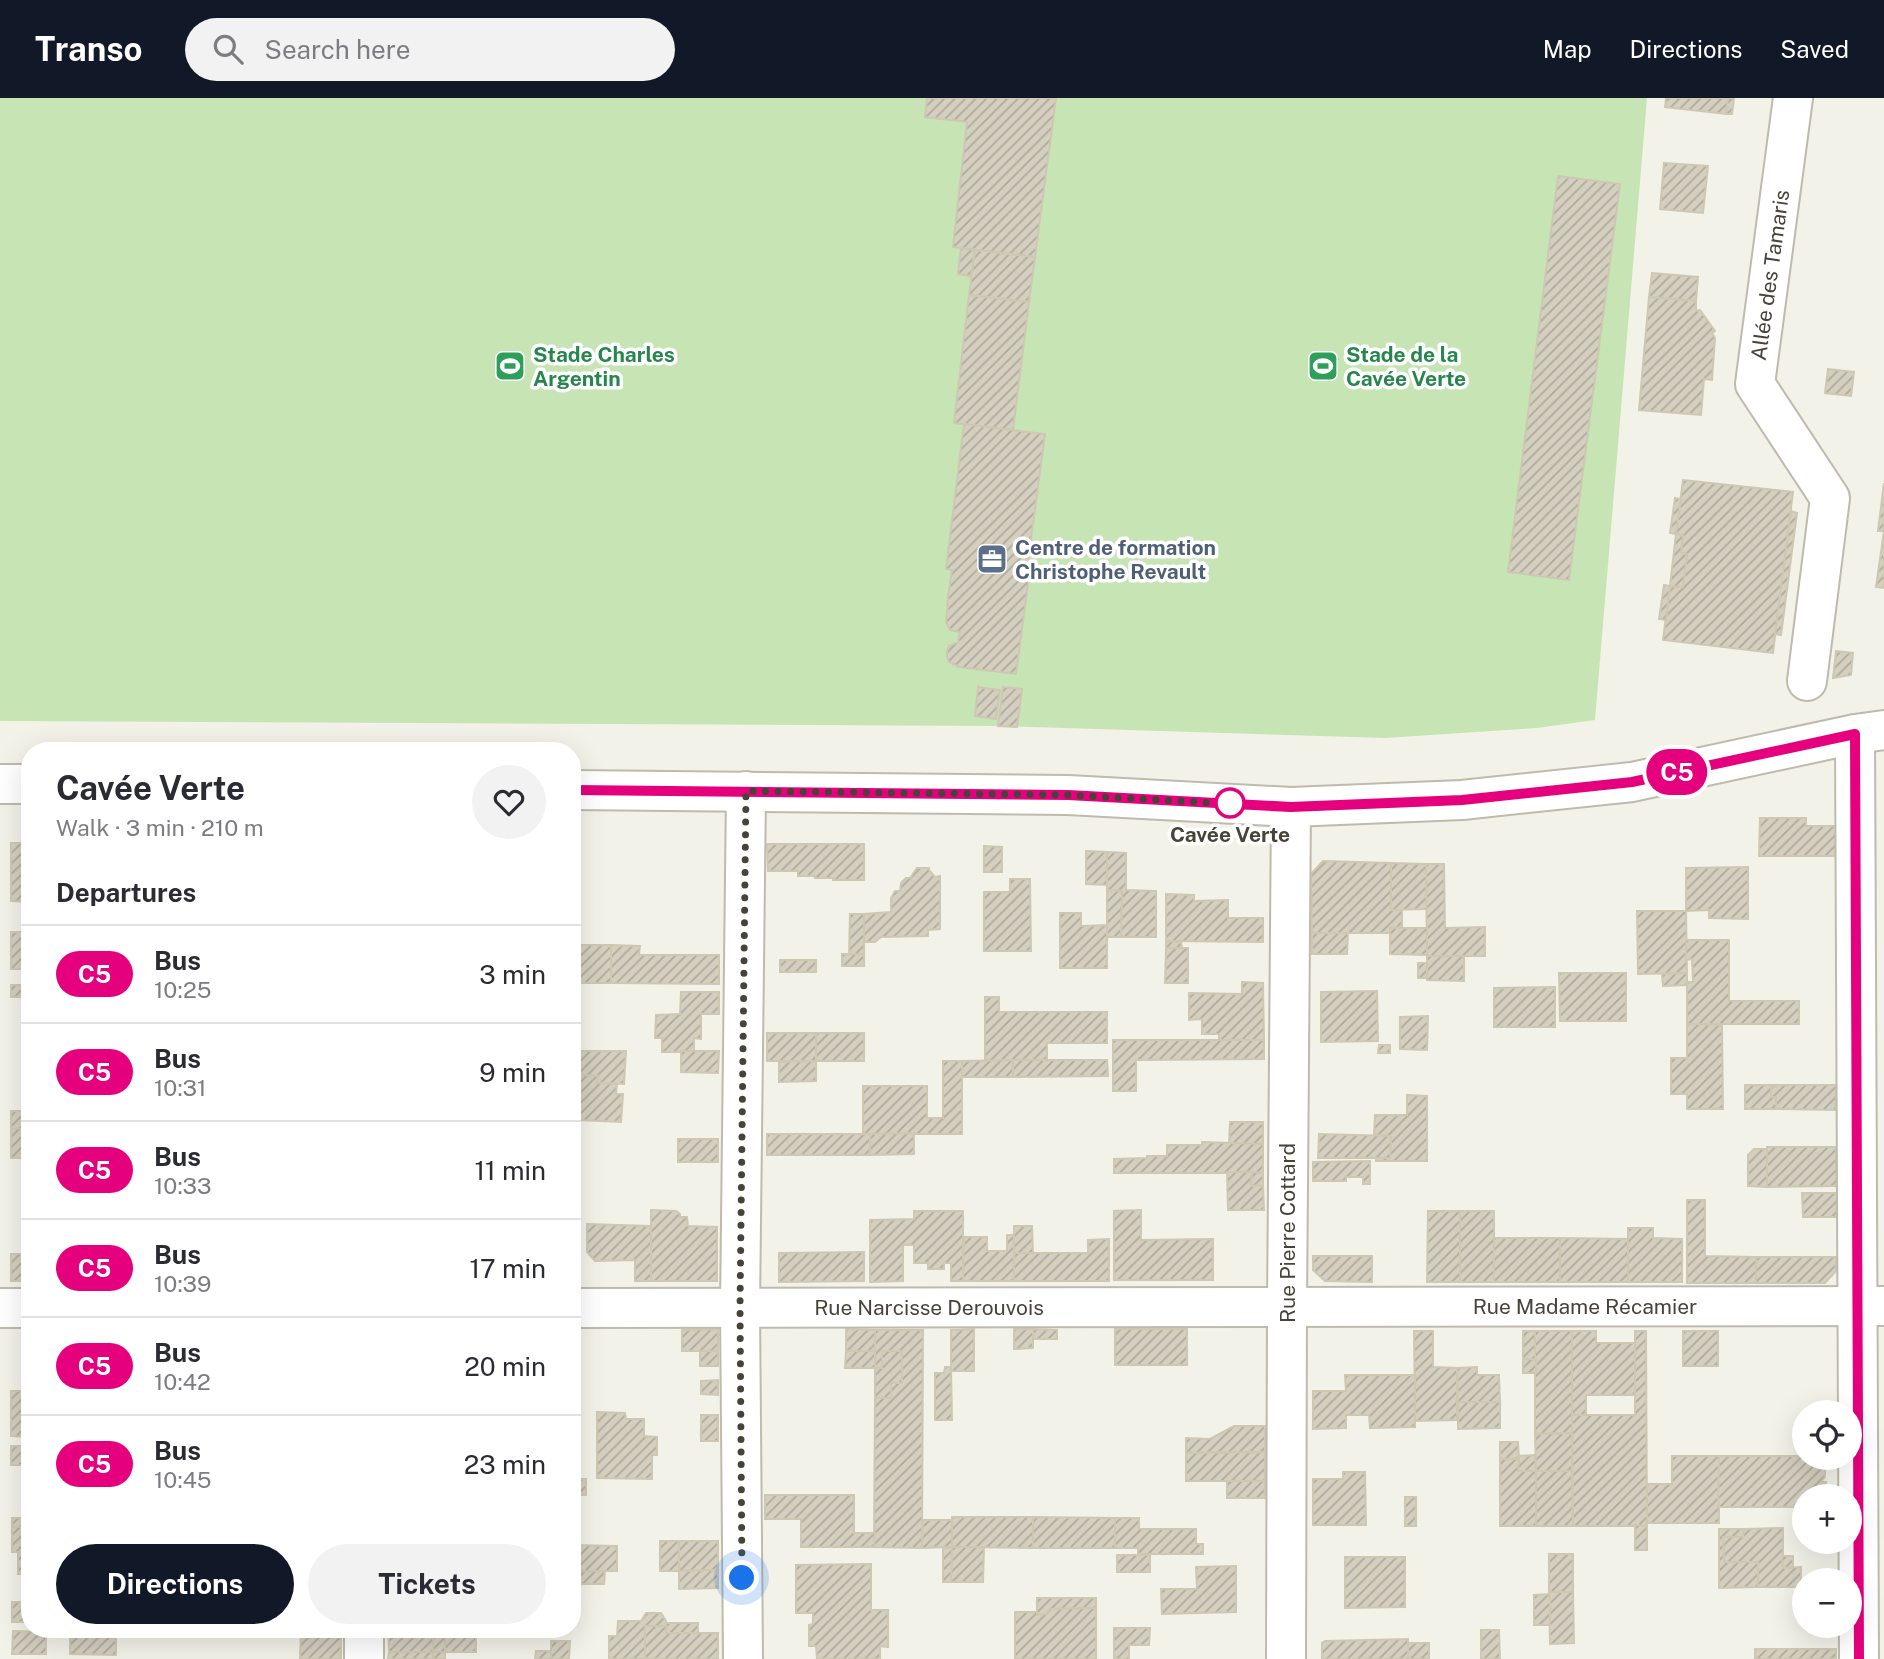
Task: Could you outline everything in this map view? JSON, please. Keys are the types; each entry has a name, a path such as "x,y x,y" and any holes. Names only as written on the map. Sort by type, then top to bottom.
{"street":[{"name":"Allée des Tamaris","path":"1793,98 1755,384 1830,498 1807,681"},
{"path":"581,790 1068,795 1291,807 1462,800 1632,782 1869,732 1871,1306 1859,1659"},
{"path":"0,784 21,784"},
{"path":"743,1659 740,1307 746,791"},
{"name":"Rue Pierre Cottard","path":"1286,1659 1291,807"},
{"name":"Rue Madame Récamier","path":"1287,1307 1871,1306"},
{"name":"Rue Narcisse Derouvois","path":"581,1308 1287,1307"},
{"path":"0,1308 21,1308"},
{"path":"364,1638 364,1659"}],"green space":[{"name":"Stade Charles Argentin","path":"0,98 1647,98 1595,720 1537,728 1385,738 998,726 0,721"}],"building":[{"path":"927,98 1056,98 1035,257 953,247 967,122 925,117"},
{"path":"1666,98 1728,98 1726,114 1665,107"},
{"path":"1728,98 1734,98 1732,114 1726,114"},
{"path":"1664,163 1708,166 1703,213 1660,209"},
{"path":"1558,176 1620,184 1569,580 1508,572"},
{"path":"961,248 975,250 971,276 958,274"},
{"path":"975,250 1035,257 1029,302 969,295"},
{"path":"1652,273 1698,277 1696,301 1649,297"},
{"path":"969,295 1029,302 1013,430 954,423"},
{"path":"1649,297 1696,301 1696,309 1700,310 1715,331 1712,333 1715,338 1712,380 1704,379 1701,415 1639,410"},
{"path":"1828,369 1854,372 1851,396 1825,393"},
{"path":"964,424 1045,434 1016,674 959,667 949,662 947,657 949,646 958,642 960,632 950,630 946,621 952,570 946,569"},
{"path":"1683,480 1793,492 1773,653 1663,640 1670,586 1683,587 1687,554 1681,553 1683,535 1676,534"},
{"path":"1884,483 1884,531 1878,531"},
{"path":"1675,498 1681,499 1676,534 1670,533"},
{"path":"1791,511 1797,513 1781,635 1775,634"},
{"path":"1884,531 1884,588 1876,587"},
{"path":"1676,534 1683,535 1681,553 1687,554 1683,587 1670,586"},
{"path":"1664,585 1670,586 1666,620 1659,619"},
{"path":"1836,651 1853,653 1851,675 1833,678"},
{"path":"978,687 1000,690 996,719 975,716"},
{"path":"1003,687 1022,689 1017,727 998,726"},
{"path":"1760,818 1806,818 1806,826 1837,826 1837,856 1759,856"},
{"path":"11,843 21,843 21,902 11,901"},
{"path":"767,844 864,844 864,880 833,880 798,876 798,871 768,871"},
{"path":"984,846 1002,847 1002,872 984,872"},
{"path":"1086,851 1107,852 1107,885 1086,884"},
{"path":"1107,852 1126,853 1126,890 1156,891 1156,937 1121,937 1122,891 1107,890"},
{"path":"1323,861 1391,863 1391,910 1402,910 1402,927 1390,928 1390,933 1312,933 1311,874"},
{"path":"1391,863 1426,864 1427,909 1391,910"},
{"path":"1426,864 1444,864 1445,928 1485,927 1485,956 1427,956"},
{"path":"1748,867 1748,919 1709,918 1709,910 1686,911 1686,868"},
{"path":"917,868 929,868 935,877 940,876 940,929 928,930 928,936 881,937 875,942 864,942 864,914 891,912 891,898 895,891 900,891 901,883 910,878"},
{"path":"1010,879 1030,879 1031,951 984,951 984,892 1010,892"},
{"path":"1107,890 1122,891 1121,937 1107,937"},
{"path":"1166,894 1194,895 1194,901 1228,900 1228,918 1263,918 1263,942 1166,941"},
{"path":"1637,911 1686,911 1687,973 1638,974"},
{"path":"1060,913 1081,913 1081,926 1107,925 1107,968 1060,968"},
{"path":"850,914 864,914 864,954 849,954"},
{"path":"1390,928 1427,928 1427,955 1390,954"},
{"path":"11,932 21,932 21,969 11,969"},
{"path":"1312,933 1348,933 1347,954 1312,954"},
{"path":"1686,940 1729,940 1729,1001 1799,1001 1799,1024 1687,1024 1687,982 1693,982 1692,959 1686,960"},
{"path":"1166,941 1181,942 1182,948 1166,948"},
{"path":"581,945 611,945 611,983 581,983"},
{"path":"611,945 640,946 639,955 719,955 719,984 611,983"},
{"path":"1166,948 1188,948 1188,983 1165,983"},
{"path":"842,954 864,954 864,966 842,966"},
{"path":"1427,956 1464,956 1464,981 1427,980"},
{"path":"780,960 816,960 816,972 780,972"},
{"path":"1418,963 1427,963 1427,978 1418,978"},
{"path":"1559,973 1626,973 1626,1021 1560,1021"},
{"path":"1687,973 1687,985 1663,986 1662,974"},
{"path":"1242,982 1263,983 1264,1040 1219,1040 1219,1034 1202,1034 1202,1019 1189,1020 1189,993 1242,994"},
{"path":"11,985 21,985 21,997 11,997"},
{"path":"1555,987 1555,1027 1494,1027 1494,988"},
{"path":"1377,991 1378,1041 1321,1042 1321,992"},
{"path":"681,992 719,992 719,1014 701,1014 701,1039 694,1038 694,1052 662,1052 662,1038 655,1038 656,1015 680,1014"},
{"path":"985,997 999,997 999,1012 1107,1012 1107,1043 1047,1043 1047,1061 985,1061"},
{"path":"1428,1016 1427,1050 1400,1049 1400,1017"},
{"path":"1687,1024 1722,1025 1723,1109 1687,1109 1687,1094 1671,1094 1671,1058 1687,1058"},
{"path":"767,1033 816,1033 816,1061 767,1061"},
{"path":"816,1033 864,1033 864,1061 816,1061"},
{"path":"1113,1040 1264,1040 1264,1059 1136,1060 1136,1091 1113,1091"},
{"path":"1379,1045 1390,1045 1390,1053 1378,1053"},
{"path":"581,1051 626,1051 624,1084 597,1083 598,1076 581,1075"},
{"path":"681,1051 719,1051 718,1073 681,1072"},
{"path":"1013,1060 1107,1060 1108,1076 1013,1077"},
{"path":"1013,1060 1013,1077 962,1077 962,1061"},
{"path":"816,1061 816,1081 779,1082 779,1062"},
{"path":"943,1061 962,1061 962,1134 863,1134 863,1086 927,1086 927,1118 943,1118"},
{"path":"581,1075 598,1076 597,1083 617,1084 616,1094 623,1094 621,1122 581,1120"},
{"path":"1745,1085 1776,1085 1771,1087 1771,1097 1776,1097 1776,1109 1745,1109"},
{"path":"1836,1085 1836,1110 1776,1109 1776,1097 1771,1097 1771,1087"},
{"path":"1407,1095 1427,1096 1427,1161 1376,1161 1376,1158 1390,1158 1391,1136 1374,1135 1375,1115 1407,1115"},
{"path":"11,1111 21,1111 21,1128 11,1129"},
{"path":"1230,1122 1263,1122 1263,1144 1229,1144"},
{"path":"21,1128 21,1158 11,1158 11,1129"},
{"path":"914,1133 914,1154 870,1155 870,1134"},
{"path":"767,1134 870,1134 870,1155 767,1155"},
{"path":"1319,1134 1391,1136 1390,1158 1318,1158"},
{"path":"678,1139 718,1139 718,1162 678,1162"},
{"path":"1202,1142 1263,1144 1263,1173 1114,1173 1114,1159 1167,1156 1167,1145 1202,1145"},
{"path":"1767,1147 1836,1147 1837,1186 1767,1187"},
{"path":"1754,1149 1767,1149 1767,1187 1748,1186 1748,1155"},
{"path":"1370,1161 1370,1184 1363,1184 1363,1177 1346,1177 1346,1181 1313,1181 1313,1162"},
{"path":"1227,1172 1252,1172 1251,1186 1263,1185 1264,1210 1228,1210"},
{"path":"1252,1172 1263,1173 1263,1185 1251,1186"},
{"path":"1802,1193 1837,1193 1837,1217 1803,1217"},
{"path":"1687,1200 1705,1200 1705,1256 1756,1257 1756,1283 1687,1283"},
{"path":"651,1210 676,1211 680,1217 687,1217 688,1226 717,1227 717,1281 651,1281"},
{"path":"1141,1210 1141,1240 1213,1239 1213,1280 1114,1280 1114,1211"},
{"path":"914,1211 963,1211 963,1281 951,1281 951,1263 944,1263 944,1269 928,1269 928,1263 914,1263 914,1245 903,1245 903,1281 870,1282 870,1220 914,1219"},
{"path":"1428,1211 1460,1211 1460,1282 1427,1282"},
{"path":"1460,1211 1494,1211 1494,1282 1460,1282"},
{"path":"587,1224 651,1226 651,1281 635,1281 635,1260 595,1261 587,1252"},
{"path":"1014,1226 1032,1226 1033,1253 1014,1253"},
{"path":"1628,1228 1653,1228 1653,1238 1682,1239 1682,1282 1628,1282"},
{"path":"1007,1235 1014,1235 1014,1281 963,1281 964,1237 987,1237 987,1251 1007,1251"},
{"path":"1494,1238 1560,1238 1560,1282 1494,1282"},
{"path":"1560,1238 1628,1239 1628,1282 1560,1282"},
{"path":"1109,1239 1109,1281 1014,1281 1014,1253 1088,1253 1088,1240"},
{"path":"864,1252 864,1281 779,1282 779,1253"},
{"path":"11,1254 21,1254 21,1281 11,1281"},
{"path":"1313,1256 1372,1256 1372,1282 1325,1281 1313,1270"},
{"path":"1756,1257 1836,1257 1836,1271 1825,1283 1756,1283"},
{"path":"718,1329 718,1351 682,1351 682,1330"},
{"path":"846,1329 875,1330 875,1351 846,1351"},
{"path":"974,1329 974,1371 951,1371 951,1330"},
{"path":"1014,1329 1033,1329 1033,1348 1014,1349"},
{"path":"1033,1329 1057,1330 1057,1339 1033,1339"},
{"path":"1115,1329 1187,1329 1187,1365 1115,1365"},
{"path":"875,1330 923,1330 922,1548 874,1547 875,1398 891,1398 891,1383 902,1383 902,1351 882,1351 882,1368 875,1368"},
{"path":"1414,1331 1433,1331 1433,1367 1457,1368 1457,1420 1415,1421"},
{"path":"1523,1331 1535,1331 1536,1359 1523,1359"},
{"path":"1535,1331 1572,1331 1572,1433 1535,1434"},
{"path":"1572,1331 1596,1331 1596,1343 1635,1343 1635,1395 1586,1395 1586,1415 1572,1415"},
{"path":"1635,1331 1646,1331 1647,1526 1573,1526 1572,1415 1635,1415"},
{"path":"1683,1331 1718,1331 1718,1366 1683,1366"},
{"path":"700,1351 718,1351 718,1366 700,1366"},
{"path":"846,1351 875,1351 875,1368 845,1368"},
{"path":"882,1351 902,1351 902,1383 891,1383 891,1398 875,1398 875,1368 882,1368"},
{"path":"1523,1359 1536,1359 1536,1373 1523,1373"},
{"path":"945,1367 951,1367 952,1420 935,1420 935,1373 944,1373"},
{"path":"1477,1367 1477,1375 1499,1375 1500,1402 1458,1402 1457,1368"},
{"path":"1345,1375 1415,1375 1415,1427 1370,1428 1369,1415 1346,1415 1346,1428 1313,1429 1313,1391 1346,1391"},
{"path":"718,1380 718,1395 701,1394 701,1381"},
{"path":"11,1391 21,1391 21,1437 11,1436"},
{"path":"1458,1402 1500,1402 1500,1428 1458,1429"},
{"path":"597,1412 625,1413 626,1419 644,1419 644,1436 657,1437 657,1455 652,1455 652,1479 597,1478"},
{"path":"701,1415 718,1415 718,1441 701,1441"},
{"path":"1234,1426 1265,1426 1265,1452 1186,1453 1186,1438 1210,1439"},
{"path":"1572,1433 1572,1471 1536,1471 1535,1434"},
{"path":"1500,1442 1518,1442 1519,1459 1500,1459"},
{"path":"11,1446 21,1446 21,1465 11,1465"},
{"path":"1265,1452 1265,1481 1186,1481 1186,1453"},
{"path":"1535,1455 1536,1471 1518,1471 1518,1456"},
{"path":"1672,1456 1719,1456 1719,1523 1647,1523 1647,1484 1672,1484"},
{"path":"1719,1456 1792,1456 1792,1470 1825,1470 1825,1477 1821,1482 1826,1484 1792,1484 1792,1507 1718,1507"},
{"path":"1500,1459 1519,1459 1518,1471 1536,1471 1536,1526 1500,1526"},
{"path":"1536,1471 1572,1471 1573,1526 1536,1526"},
{"path":"1343,1472 1365,1472 1366,1525 1313,1525 1313,1479 1343,1479"},
{"path":"581,1479 586,1479 586,1495 581,1495"},
{"path":"1227,1481 1265,1481 1265,1498 1227,1498"},
{"path":"765,1495 854,1495 854,1533 875,1533 874,1547 801,1547 801,1519 765,1519"},
{"path":"1405,1497 1416,1497 1416,1526 1405,1526"},
{"path":"952,1517 1033,1517 1033,1548 952,1547"},
{"path":"1033,1517 1115,1518 1115,1548 1033,1548"},
{"path":"12,1518 21,1518 21,1527 12,1527"},
{"path":"1115,1518 1139,1518 1139,1529 1196,1529 1196,1544 1203,1544 1203,1554 1138,1554 1138,1548 1115,1548"},
{"path":"923,1520 952,1520 952,1547 922,1548"},
{"path":"1635,1525 1647,1526 1647,1550 1635,1550"},
{"path":"12,1527 21,1527 21,1552 12,1552"},
{"path":"1783,1528 1783,1568 1801,1567 1792,1568 1792,1587 1758,1587 1758,1562 1724,1562 1723,1537 1743,1537 1744,1529"},
{"path":"1719,1529 1744,1529 1743,1537 1723,1537 1724,1562 1758,1562 1758,1587 1719,1588"},
{"path":"660,1541 679,1541 679,1571 660,1571"},
{"path":"679,1541 718,1541 718,1570 679,1571"},
{"path":"581,1545 617,1546 617,1571 581,1571"},
{"path":"952,1547 984,1547 983,1582 951,1582"},
{"path":"952,1547 951,1582 943,1582 943,1548"},
{"path":"18,1552 21,1552 21,1574 18,1574"},
{"path":"1549,1554 1573,1554 1573,1592 1549,1592"},
{"path":"1117,1555 1150,1555 1150,1572 1117,1572"},
{"path":"1782,1556 1793,1556 1793,1567 1783,1568"},
{"path":"1345,1557 1405,1557 1405,1607 1345,1608"},
{"path":"871,1564 871,1610 888,1610 888,1647 880,1646 880,1659 817,1659 816,1646 809,1646 809,1625 813,1624 813,1613 796,1613 796,1565"},
{"path":"1236,1566 1236,1612 1162,1614 1161,1589 1197,1589 1196,1567"},
{"path":"718,1570 718,1588 679,1589 679,1571"},
{"path":"581,1571 605,1571 604,1584 581,1584"},
{"path":"1549,1592 1573,1592 1574,1643 1550,1644"},
{"path":"1550,1594 1550,1625 1534,1625 1534,1595"},
{"path":"1037,1598 1096,1598 1096,1608 1050,1609 1046,1614 1037,1615"},
{"path":"12,1602 21,1602 21,1622 12,1622"},
{"path":"1096,1608 1096,1659 1015,1659 1015,1612 1037,1612 1037,1615 1046,1614 1050,1609"},
{"path":"646,1613 661,1613 666,1623 698,1623 698,1633 666,1633 666,1626 645,1626 645,1659 609,1659 609,1636 617,1636 618,1621 641,1621"},
{"path":"645,1626 666,1626 666,1633 718,1633 718,1659 645,1659"},
{"path":"1114,1628 1150,1628 1149,1645 1129,1645 1129,1659 1114,1659"},
{"path":"1481,1630 1499,1630 1500,1659 1481,1659"},
{"path":"13,1631 21,1631 21,1638 46,1638 46,1654 12,1654"},
{"path":"70,1638 116,1638 116,1655 70,1654"},
{"path":"301,1638 341,1638 341,1659 300,1659"},
{"path":"388,1638 433,1638 433,1652 389,1652"},
{"path":"433,1638 445,1638 445,1652 433,1652"},
{"path":"445,1638 476,1638 476,1652 445,1652"},
{"path":"1408,1639 1408,1659 1322,1659 1322,1643 1325,1641"},
{"path":"551,1641 570,1641 569,1659 551,1659"},
{"path":"1408,1643 1429,1643 1429,1659 1408,1659"},
{"path":"1755,1649 1836,1649 1836,1659 1755,1659"},
{"path":"536,1651 551,1651 551,1659 535,1659"},
{"path":"389,1652 433,1652 433,1659 388,1659"},
{"path":"433,1652 445,1652 445,1659 433,1659"}],"bus line":[{"name":"C5","path":"581,790 1068,795 1291,807 1462,800 1632,782 1855,734 1859,1659"}],"place":[{"name":"Stade Charles Argentin","path":"510,366"},
{"name":"Stade de la Cavée Verte","path":"1323,366"},
{"name":"Centre de formation Christophe Revault","path":"992,559"},
{"name":"Cavée Verte","path":"1230,803"}],"route":[{"path":"742,1578 740,1307 746,791 1068,795 1236,804 1230,803"}]}
